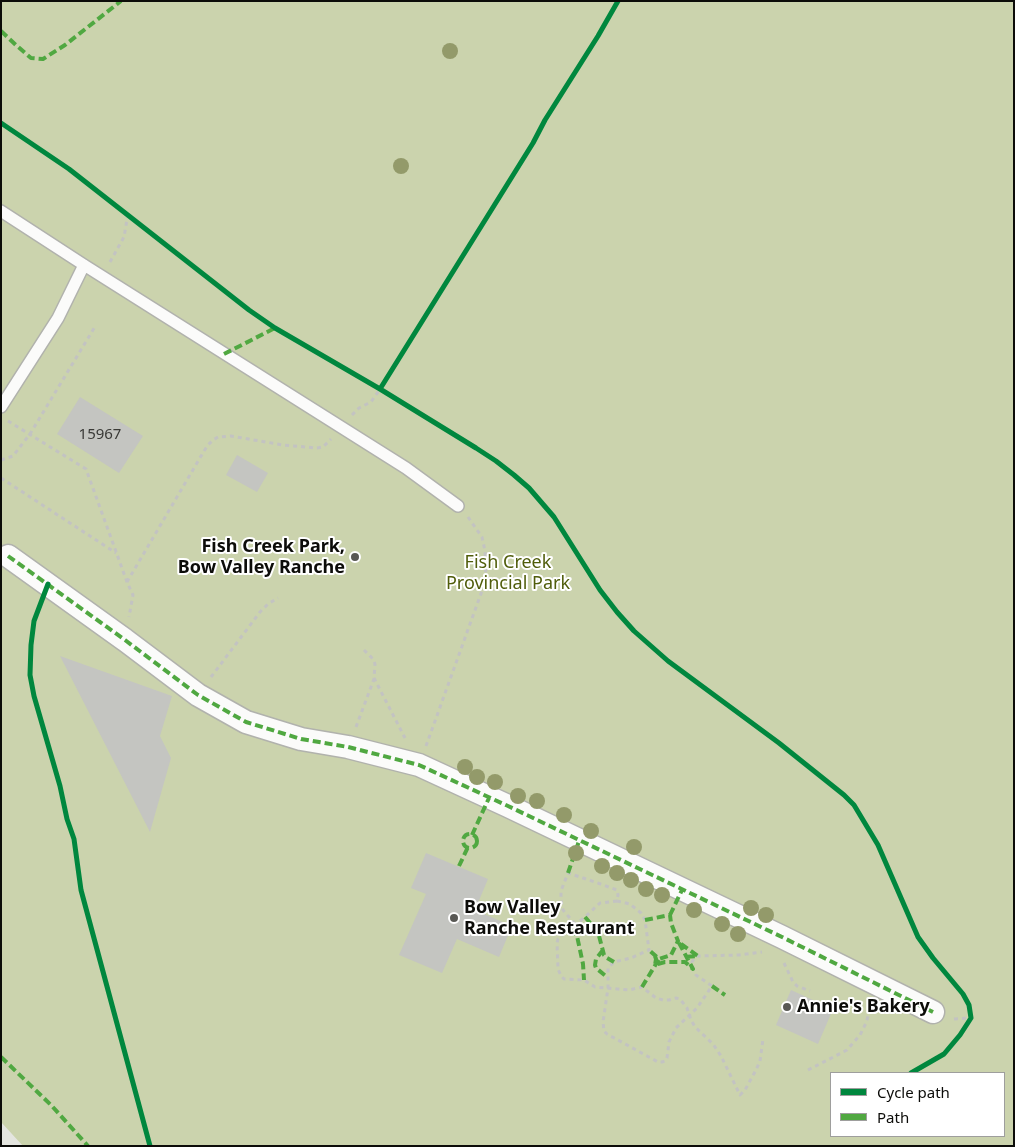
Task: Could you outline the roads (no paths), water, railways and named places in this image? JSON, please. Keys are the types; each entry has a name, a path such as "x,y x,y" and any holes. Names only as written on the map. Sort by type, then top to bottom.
{"street":[{"path":"8,556 125,640 198,696 246,722 301,739 348,747 419,765 508,806 779,942 883,987 933,1012"}],"lane":[{"path":"1,211 406,468 458,506"},
{"path":"1,407 58,318 84,265"}],"place":[{"name":"Fish Creek Park, Bow Valley Ranche","path":"355,557"},
{"name":"Bow Valley Ranche Restaurant","path":"454,918"},
{"name":"Annie's Bakery","path":"787,1007"}],"park label":[{"name":"Fish Creek Provincial Park","path":"508,573"}]}
